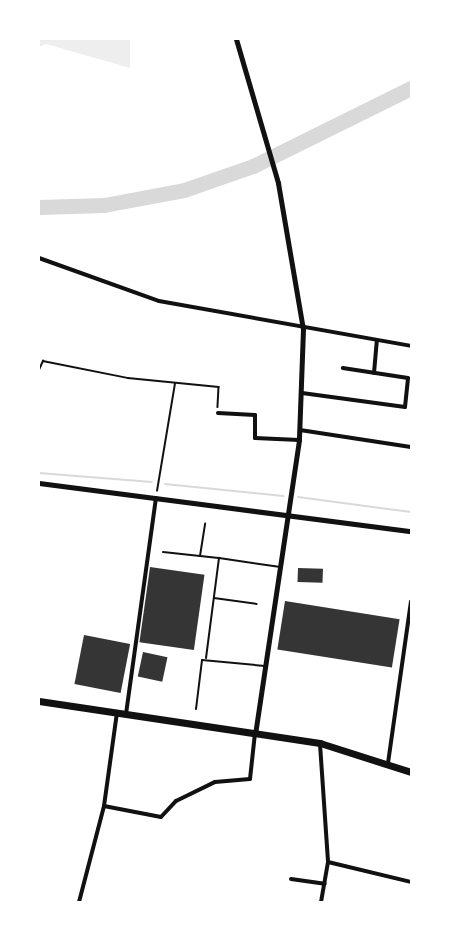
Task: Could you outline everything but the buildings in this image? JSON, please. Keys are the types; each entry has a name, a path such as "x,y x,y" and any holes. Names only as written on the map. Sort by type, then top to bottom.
{"main road":[{"path":"39,701 320,743 411,772"}],"street":[{"path":"104,806 161,817 176,801 215,782 250,779 299,440 303,330 278,183 237,39"},
{"path":"39,258 136,295 303,330 411,346"},
{"path":"375,373 377,341"},
{"path":"302,393 405,407 408,378 344,369"},
{"path":"218,413 255,415 255,438 299,440"},
{"path":"300,430 411,447"},
{"path":"39,483 411,531"},
{"path":"126,714 156,498"},
{"path":"388,763 411,602"},
{"path":"80,902 104,806 117,712"},
{"path":"320,743 328,862 321,902"},
{"path":"328,862 411,882"},
{"path":"291,879 325,884"}],"lane":[{"path":"200,556 204,523"},
{"path":"163,552 280,567"},
{"path":"196,709 206,658 219,558"},
{"path":"214,598 257,604"},
{"path":"206,658 266,666"}],"path":[{"path":"39,370 43,361 219,387 218,413"},
{"path":"156,498 175,382"}],"shaded area":[{"path":"39,39 130,39 130,68 46,44 39,47"}],"waterway":[{"path":"39,207 104,205 184,190 253,166 411,88"},
{"path":"39,473 152,482"},
{"path":"165,484 283,496"},
{"path":"298,497 411,512"}]}
